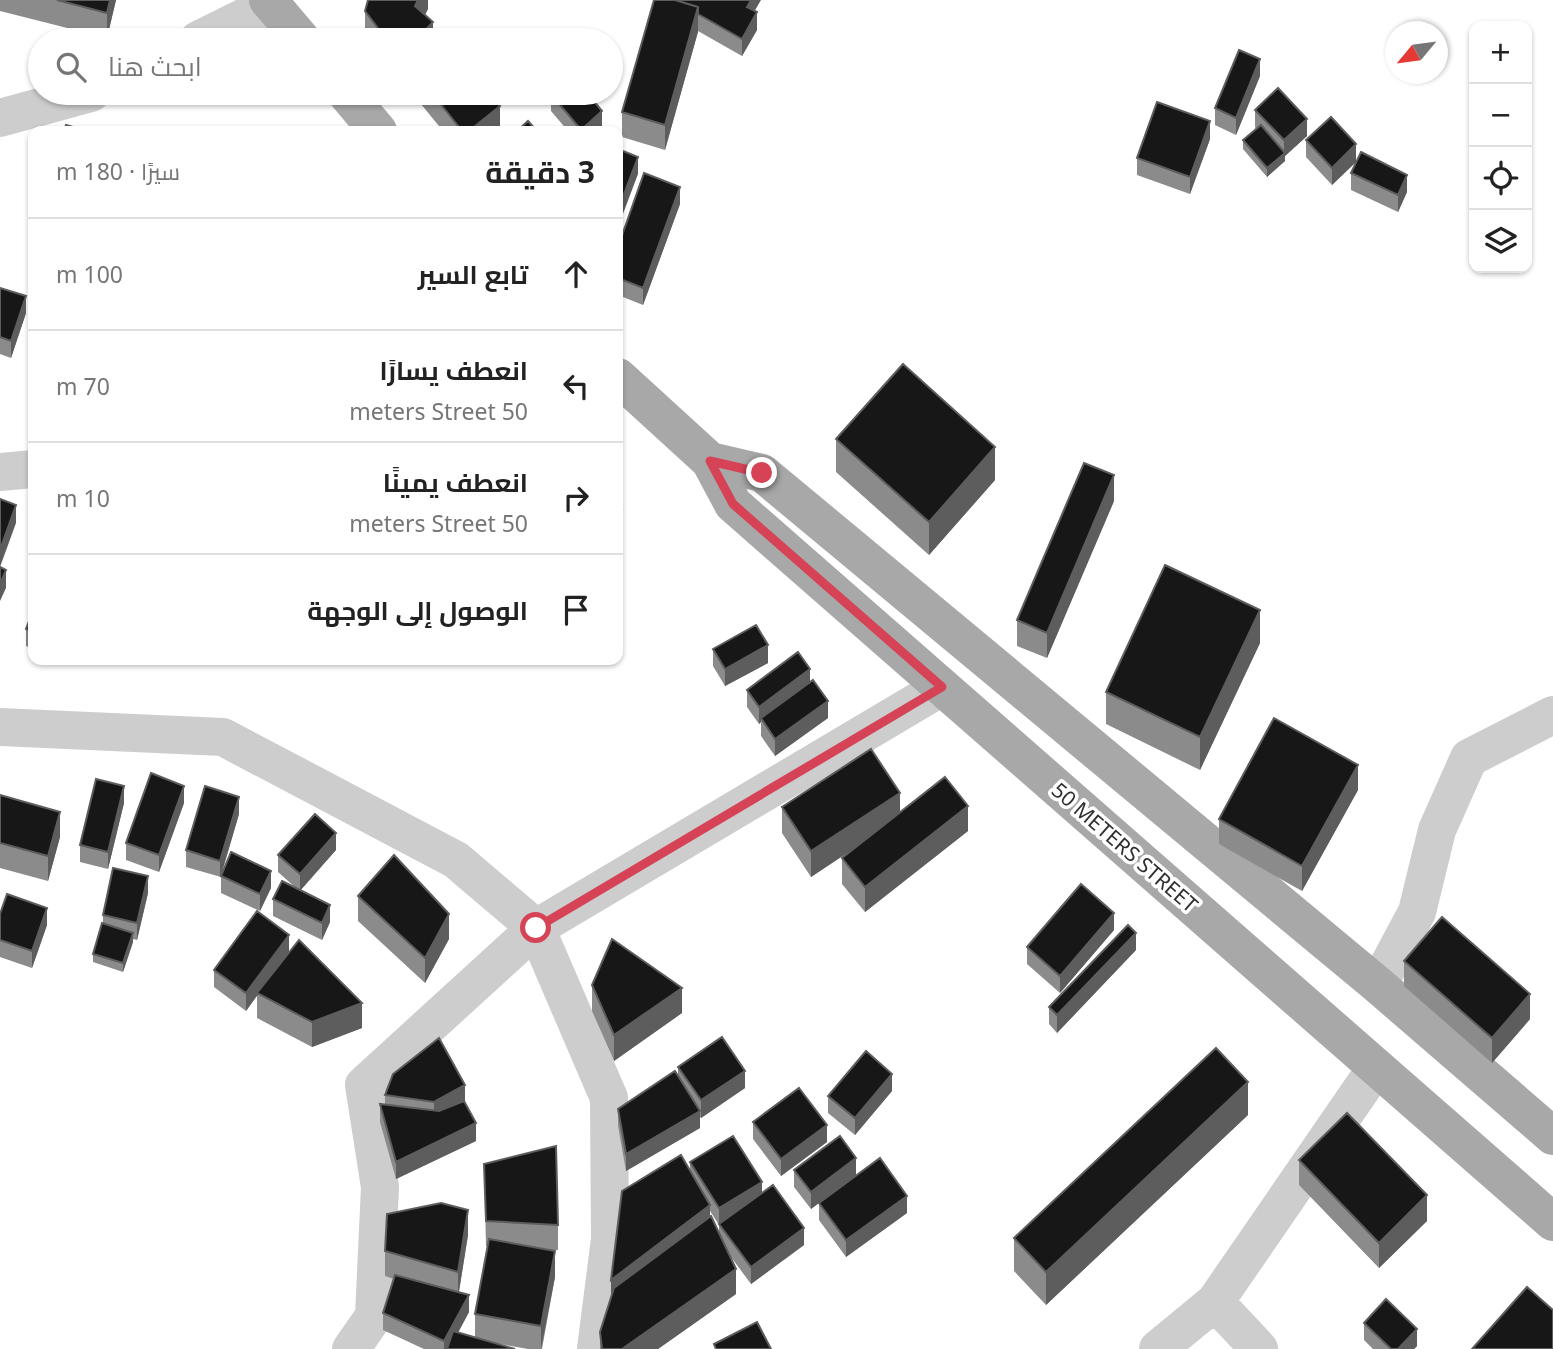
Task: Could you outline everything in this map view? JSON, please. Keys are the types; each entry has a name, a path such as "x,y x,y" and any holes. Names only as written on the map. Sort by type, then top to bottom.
{"main road":[{"path":"270,2 292,28"},
{"path":"356,105 374,126"},
{"name":"50 METERS STREET","path":"623,382 710,461 733,504 1553,1222"},
{"name":"50 METERS STREET","path":"710,461 762,473 1378,985 1553,1136"}],"street":[{"path":"221,28 270,2"},
{"path":"0,118 47,105"},
{"path":"0,472 28,469"},
{"path":"351,1349 374,1316 378,1238 380,1187 364,1084 536,928 942,687"},
{"path":"1378,985 1417,912 1437,830 1469,758 1553,715"},
{"path":"0,727 223,737 456,860 536,928 609,1098 610,1239 596,1349"},
{"path":"1158,1349 1215,1302 1376,1068"},
{"path":"1215,1302 1259,1349"}],"building":[{"path":"57,0 110,0 107,13"},
{"path":"368,0 418,0 415,6 433,22 427,28 378,28 365,11"},
{"path":"654,0 675,0 698,7 665,125 622,112"},
{"path":"675,0 751,0 747,7 757,12 742,39 698,14 698,7"},
{"path":"1239,50 1260,59 1236,118 1215,108"},
{"path":"1278,88 1307,119 1284,140 1255,110"},
{"path":"1157,102 1210,121 1190,177 1137,158"},
{"path":"441,105 500,106 475,126 458,126"},
{"path":"560,105 597,105 602,111 585,126 578,126"},
{"path":"1331,117 1356,144 1332,168 1306,140"},
{"path":"1261,125 1285,153 1267,168 1243,140"},
{"path":"623,151 638,157 623,197"},
{"path":"1361,152 1407,175 1398,195 1351,173"},
{"path":"644,173 680,187 643,288 623,280 623,233"},
{"path":"0,288 26,296 11,341 0,337"},
{"path":"903,364 995,447 929,522 836,439"},
{"path":"1084,463 1114,475 1047,633 1017,620"},
{"path":"0,499 16,505 0,550"},
{"path":"1165,565 1260,610 1200,737 1106,692"},
{"path":"0,567 6,570 0,584"},
{"path":"756,625 768,645 725,669 713,649"},
{"path":"798,652 810,669 759,707 747,690"},
{"path":"813,680 828,701 775,739 761,718"},
{"path":"1274,718 1358,765 1302,866 1219,819"},
{"path":"871,749 900,793 811,851 782,807"},
{"path":"151,773 184,786 159,855 126,843"},
{"path":"945,777 968,806 865,887 842,858"},
{"path":"96,779 124,786 108,852 80,845"},
{"path":"205,786 239,797 220,861 186,850"},
{"path":"0,795 60,812 48,856 0,843"},
{"path":"315,814 336,833 300,874 278,855"},
{"path":"231,852 271,871 260,894 221,876"},
{"path":"394,855 449,914 425,958 358,896"},
{"path":"113,868 148,876 137,923 103,915"},
{"path":"282,881 330,905 322,923 273,899"},
{"path":"1081,884 1114,913 1060,976 1027,947"},
{"path":"7,894 47,908 32,951 0,940 0,914"},
{"path":"257,911 289,935 246,993 214,970"},
{"path":"1442,917 1530,994 1492,1038 1404,961"},
{"path":"102,923 133,933 123,963 93,954"},
{"path":"1128,925 1136,933 1057,1015 1049,1007"},
{"path":"612,939 682,988 614,1035 592,985"},
{"path":"299,940 362,1003 312,1022 257,993"},
{"path":"722,1037 745,1071 701,1100 678,1067"},
{"path":"439,1038 465,1085 434,1102 385,1095 393,1074"},
{"path":"1216,1048 1248,1082 1046,1272 1014,1238"},
{"path":"866,1051 892,1074 855,1118 828,1096"},
{"path":"675,1071 700,1111 626,1154 618,1109"},
{"path":"799,1088 827,1125 781,1159 753,1122"},
{"path":"464,1101 476,1123 396,1162 380,1104 439,1111"},
{"path":"1347,1113 1427,1195 1379,1243 1299,1160"},
{"path":"733,1136 762,1182 719,1208 690,1162"},
{"path":"840,1136 856,1158 811,1192 794,1170"},
{"path":"556,1146 558,1225 486,1221 484,1164"},
{"path":"681,1155 710,1205 611,1280 622,1191"},
{"path":"880,1158 907,1196 846,1240 819,1203"},
{"path":"773,1185 804,1228 751,1267 719,1224"},
{"path":"441,1203 468,1210 458,1272 385,1251 387,1214"},
{"path":"711,1216 736,1269 622,1349 602,1349 600,1332 614,1288"},
{"path":"489,1239 555,1251 541,1326 475,1314"},
{"path":"395,1275 469,1295 444,1341 383,1313"},
{"path":"1527,1287 1553,1310 1553,1349 1472,1349"},
{"path":"1386,1299 1417,1329 1398,1349 1391,1349 1364,1323"},
{"path":"757,1322 771,1349 716,1349 714,1344"},
{"path":"453,1331 515,1349 447,1349"}],"route":[{"path":"536,928 942,687 733,504 710,461 762,473"}]}
